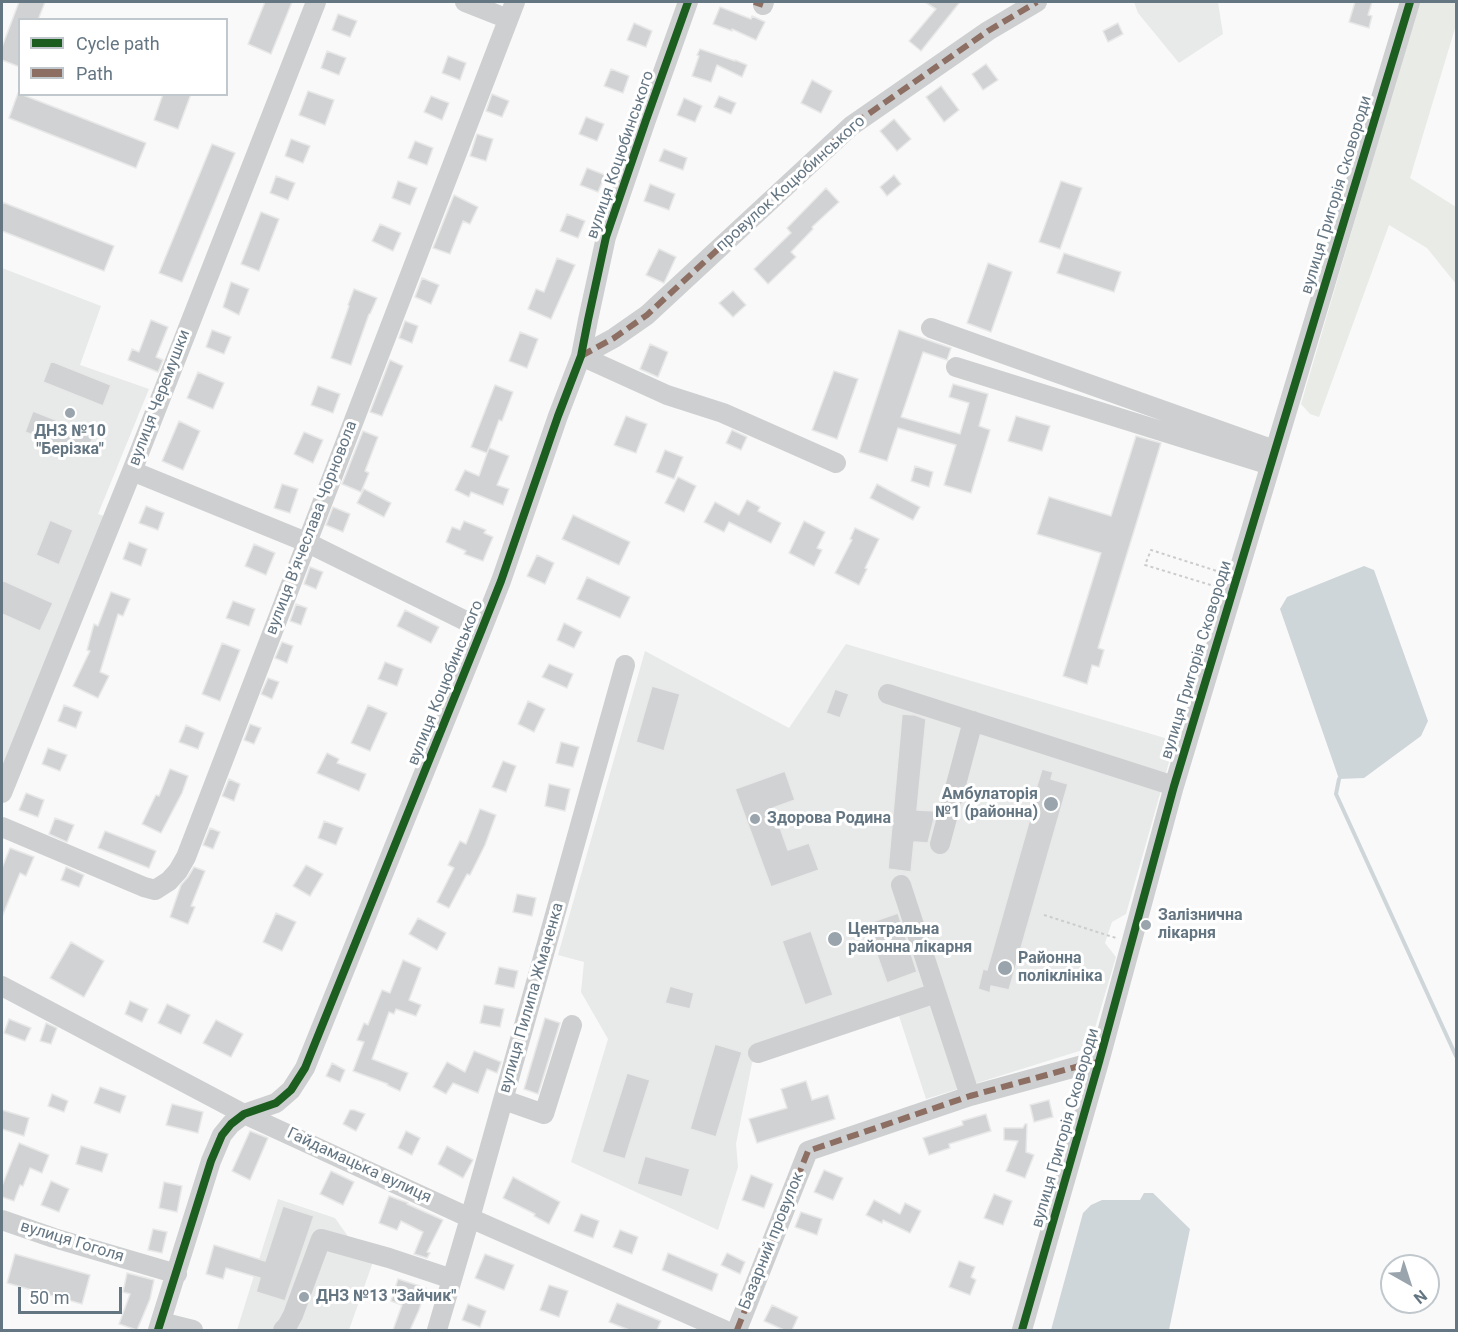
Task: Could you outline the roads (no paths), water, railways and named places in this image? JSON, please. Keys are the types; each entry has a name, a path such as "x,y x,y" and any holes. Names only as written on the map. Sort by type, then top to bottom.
{"street":[{"name":"вулиця Черемушки","path":"2,793 132,471 316,2"},
{"path":"465,2 512,10"},
{"name":"вулиця Коцюбинського","path":"160,1326 211,1161 222,1135 244,1114 276,1103 291,1090 305,1068 482,629 581,356 606,237 688,2"},
{"name":"провулок Коцюбинського","path":"581,356 614,338 647,315 851,126 988,31 1037,2"},
{"name":"вулиця Григорія Сковороди","path":"1022,1330 1099,1062 1174,786 1410,2"},
{"name":"вулиця Вʼячеслава Чорновола","path":"2,827 144,888 155,890 169,881 178,870 186,857 512,10"},
{"path":"931,328 1272,457"},
{"path":"581,356 667,395 723,413 836,463"},
{"path":"956,367 1272,457"},
{"path":"132,471 306,542 482,629"},
{"name":"вулиця Пилипа Жмаченка","path":"437,1330 504,1100 625,665"},
{"path":"888,694 1174,786"},
{"path":"940,844 973,721"},
{"path":"901,885 970,1096"},
{"name":"Гайдамацька вулиця","path":"2,986 244,1114 470,1218 724,1330"},
{"path":"758,1053 936,993"},
{"path":"504,1100 543,1114 572,1025"},
{"name":"вулиця Григорія Сковороди","path":"808,1151 970,1096 1099,1062"},
{"name":"Базарний провулок","path":"736,1330 808,1151"},
{"name":"вулиця Гоголя","path":"2,1220 54,1238 177,1274"},
{"path":"283,1330 293,1315 321,1239 452,1279"},
{"path":"160,1326 193,1330"}],"waterway":[{"path":"1339,779 1336,794 1456,1056"}],"place":[{"name":"ДНЗ №10 \"Берізка\"","path":"70,413"},
{"name":"Амбулаторія №1 (районна)","path":"1051,804"},
{"name":"Здорова Родина","path":"755,819"},
{"name":"Залізнична лікарня","path":"1146,925"},
{"name":"Центральна районна лікарня","path":"835,939"},
{"name":"Районна поліклініка","path":"1005,968"},
{"name":"ДНЗ №13 \"Зайчик\"","path":"304,1297"}]}
